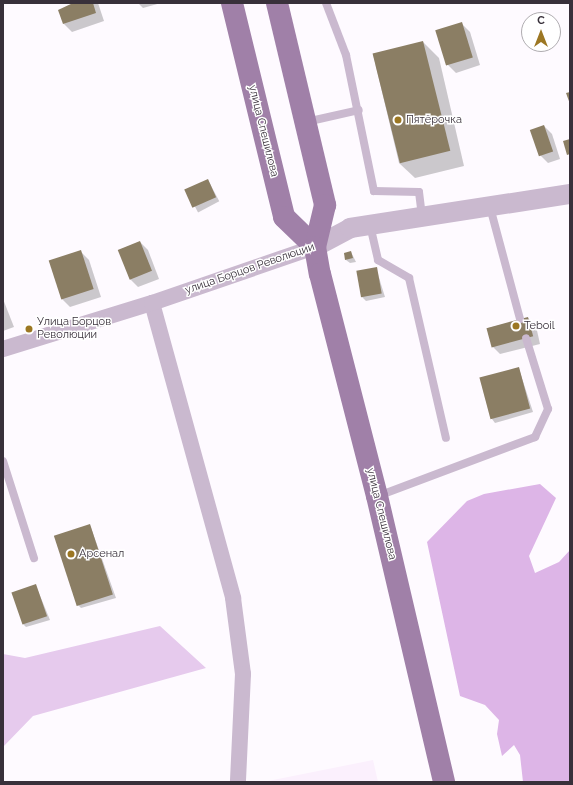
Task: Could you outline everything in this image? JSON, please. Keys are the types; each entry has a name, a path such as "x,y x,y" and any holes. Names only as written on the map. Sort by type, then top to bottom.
{"main road":[{"name":"улица Спешилова","path":"232,3 284,217 315,247"},
{"name":"улица Спешилова","path":"277,3 325,204 315,247 377,496 444,782"}],"street":[{"name":"улица Борцов Революции","path":"3,350 152,303 315,247 350,228 422,215 570,194"},
{"path":"152,303 233,598 243,674 238,782"}],"lane":[{"path":"326,3 346,55 359,110 374,191 419,192 422,215"},
{"path":"305,122 359,110"},
{"path":"490,206 520,319"},
{"path":"370,224 378,260 408,278 446,438"},
{"path":"377,496 535,437 548,409 526,338"},
{"path":"3,461 34,558"}],"shaded area":[{"path":"540,484 556,498 529,556 535,573 559,562 570,550 570,782 523,782 520,755 514,745 502,756 497,734 499,720 485,705 460,696 427,542 467,501 484,494"},
{"path":"160,626 206,668 33,716 3,747 3,654 25,658"},
{"path":"373,760 378,782 263,782"}],"building":[{"path":"73,3 93,3 96,13 63,24 58,10"},
{"path":"462,22 473,57 446,66 435,30"},
{"path":"423,41 450,151 400,163 373,54"},
{"path":"570,92 570,104 566,93"},
{"path":"544,125 553,151 539,156 530,130"},
{"path":"570,139 570,154 567,155 563,141"},
{"path":"208,179 216,197 192,208 184,190"},
{"path":"140,241 152,271 130,280 118,250"},
{"path":"81,250 94,289 61,299 49,261"},
{"path":"351,251 353,258 345,260 344,253"},
{"path":"377,267 382,294 361,297 356,271"},
{"path":"528,317 533,336 492,347 486,328"},
{"path":"519,367 530,409 491,419 479,378"},
{"path":"90,524 113,594 77,606 54,536"},
{"path":"36,584 47,616 22,625 11,592"}],"place":[{"name":"Пятёрочка","path":"398,120"},
{"name":"Teboil","path":"516,326"},
{"name":"Улица Борцов Революции","path":"29,329"},
{"name":"Арсенал","path":"71,554"}]}
